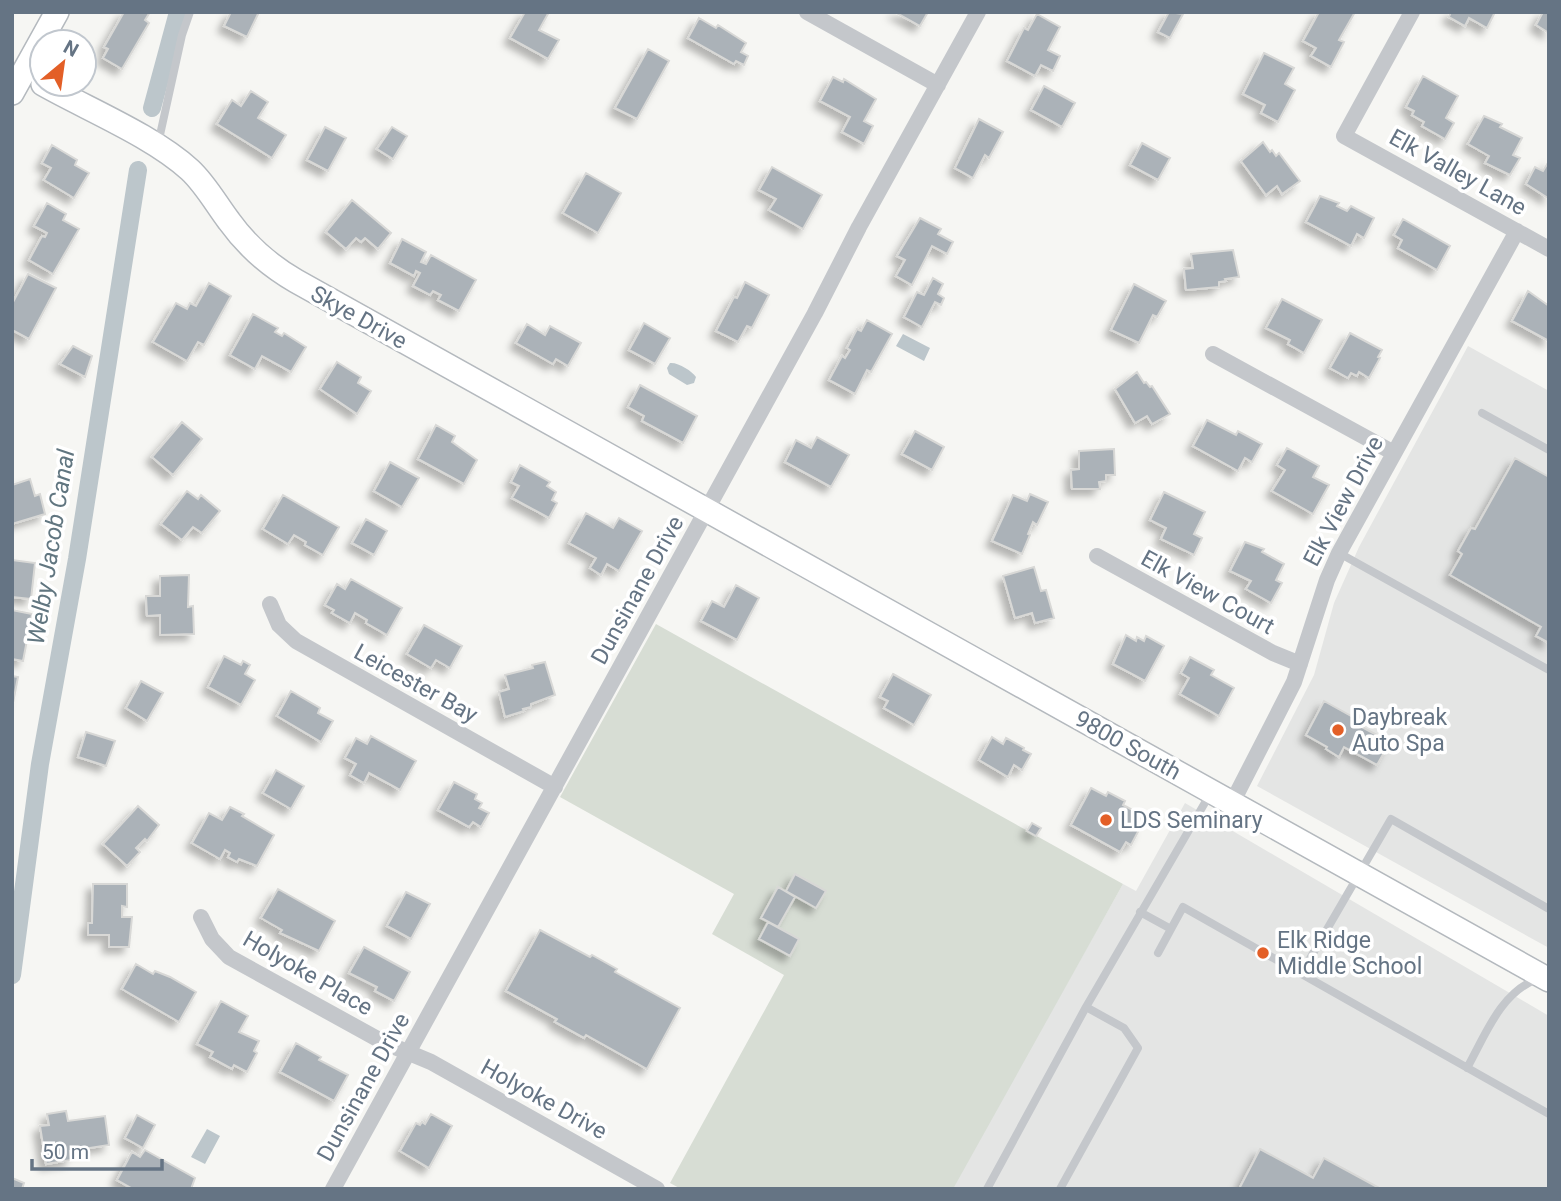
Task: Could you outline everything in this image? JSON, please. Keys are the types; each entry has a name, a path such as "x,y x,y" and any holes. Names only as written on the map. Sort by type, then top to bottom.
{"main road":[{"path":"26,80 57,12"},
{"name":"Skye Drive","path":"26,80 157,147 190,171 209,192 240,236 283,274 706,512"},
{"name":"9800 South","path":"706,512 1546,979"}],"street":[{"path":"807,12 938,85"},
{"name":"Dunsinane Drive","path":"333,1189 978,12"},
{"name":"Elk Valley Lane","path":"1412,12 1344,135 1549,249"},
{"name":"Elk View Drive","path":"1232,803 1286,700 1327,580 1339,553 1517,231"},
{"path":"1213,354 1394,453"},
{"name":"Elk View Court","path":"1097,556 1273,653 1300,664"},
{"name":"Leicester Bay","path":"270,604 279,625 296,642 555,786"},
{"name":"Holyoke Place","path":"201,917 212,939 229,957 383,1042 408,1052"},
{"name":"Holyoke Drive","path":"408,1052 431,1062 657,1189"}],"lane":[{"path":"157,147 182,35 190,12"},
{"path":"1482,413 1549,450"},
{"path":"1339,553 1549,670"},
{"path":"987,1189 1086,1007 1212,791"},
{"path":"1301,974 1391,819 1549,909"},
{"path":"1158,953 1183,907 1549,1114"},
{"path":"1140,912 1171,929"},
{"path":"1467,1068 1506,1000 1524,985 1546,979"},
{"path":"1059,1189 1138,1048 1124,1028 1086,1007"}],"shaded area":[{"path":"903,334 930,348 924,361 896,346"},
{"path":"1468,346 1549,391 1549,948 1257,786 1314,675 1334,603 1359,547"},
{"path":"670,363 681,365 691,372 696,377 694,383 687,385 669,374 667,368"},
{"path":"656,624 1123,884 953,1189 681,1189 670,1183 784,975 712,934 734,894 560,797"},
{"name":"Elk Ridge Middle School","path":"1185,803 1549,1016 1549,1189 951,1189 1123,884 1136,891"},
{"path":"207,1129 220,1136 205,1164 191,1157"}],"building":[{"path":"124,12 150,12 145,20 149,23 122,69 103,58 108,49 104,47"},
{"path":"231,12 259,12 247,37 224,26"},
{"path":"525,12 549,12 539,30 559,40 548,59 510,38"},
{"path":"895,12 928,12 920,26"},
{"path":"1169,12 1183,14 1170,38 1158,32"},
{"path":"1319,12 1355,12 1339,40 1344,42 1331,67 1311,56 1316,48 1303,41"},
{"path":"1451,12 1495,12 1487,28 1469,18 1465,26 1449,17"},
{"path":"1543,12 1549,12 1549,33 1536,25"},
{"path":"1037,14 1060,27 1048,50 1060,56 1053,71 1041,65 1035,76 1007,61 1024,28 1028,30"},
{"path":"699,18 716,28 718,25 746,43 741,52 748,56 744,65 736,61 734,64 688,38"},
{"path":"648,49 669,61 637,119 615,108"},
{"path":"1264,53 1294,68 1285,84 1295,90 1278,122 1261,113 1265,105 1243,94"},
{"path":"1423,76 1458,96 1446,118 1454,123 1445,139 1422,126 1424,122 1412,115 1414,111 1406,107"},
{"path":"833,77 843,82 844,79 876,99 864,121 873,126 864,144 842,132 850,117 820,101"},
{"path":"1044,86 1075,103 1062,127 1031,110"},
{"path":"251,91 268,102 258,118 286,135 272,158 217,124 232,100 241,106"},
{"path":"1484,116 1522,138 1513,155 1520,158 1510,175 1485,163 1489,156 1468,144"},
{"path":"979,119 1003,132 989,158 985,155 973,178 955,168"},
{"path":"325,127 346,138 328,171 307,160"},
{"path":"392,127 407,136 393,159 377,149"},
{"path":"1263,142 1270,152 1272,150 1276,156 1279,153 1300,181 1282,194 1277,186 1266,195 1241,161"},
{"path":"1142,143 1170,158 1158,180 1130,165"},
{"path":"52,145 77,160 75,165 89,173 74,198 44,180 51,168 42,163"},
{"path":"1549,161 1548,198 1526,184 1535,167 1543,171"},
{"path":"772,167 822,195 803,229 769,210 776,199 759,190"},
{"path":"586,173 621,193 598,233 563,213"},
{"path":"1320,196 1339,203 1337,206 1347,211 1351,206 1374,218 1364,238 1357,234 1351,246 1306,222"},
{"path":"352,200 391,233 378,249 365,238 361,242 356,238 346,249 326,232"},
{"path":"47,203 66,214 63,220 79,229 53,274 29,260 42,236 45,237 47,233 34,226"},
{"path":"920,218 941,229 938,234 953,242 947,254 932,246 912,285 896,276 905,260 897,256"},
{"path":"1403,219 1450,246 1437,270 1398,248 1402,240 1394,235"},
{"path":"402,239 426,252 421,262 426,264 431,255 476,280 459,311 438,300 441,295 433,291 430,295 413,286 420,273 416,271 414,276 390,263"},
{"path":"1233,250 1239,277 1219,282 1219,287 1186,290 1184,269 1193,268 1191,254"},
{"path":"28,274 56,288 29,339 12,330 12,304"},
{"path":"933,278 943,284 938,294 944,298 941,305 935,302 922,327 904,317 917,292 924,295"},
{"path":"745,282 769,295 752,328 747,326 738,342 716,331"},
{"path":"209,283 231,296 204,345 198,342 187,361 153,342 176,303 187,309 190,303 196,306"},
{"path":"1134,284 1166,301 1157,317 1153,315 1139,343 1111,330"},
{"path":"1528,291 1549,306 1549,341 1512,321"},
{"path":"1282,299 1322,320 1304,353 1288,344 1290,340 1266,328"},
{"path":"253,314 278,328 275,332 282,336 284,333 306,347 291,372 262,356 255,369 230,355"},
{"path":"867,320 892,334 871,372 867,370 855,394 829,380 842,356 845,358 850,350 847,348 857,329 861,331"},
{"path":"644,323 670,338 655,364 629,350"},
{"path":"527,324 545,335 550,326 581,343 568,366 556,359 553,364 516,343"},
{"path":"1350,333 1382,350 1369,378 1359,372 1357,376 1351,373 1348,378 1330,368"},
{"path":"73,346 92,356 85,377 60,364"},
{"path":"337,362 361,377 358,383 371,391 357,414 320,389"},
{"path":"1137,372 1144,383 1152,386 1170,414 1152,424 1147,416 1135,423 1115,389"},
{"path":"640,385 697,416 683,443 642,421 644,416 628,407"},
{"path":"1207,420 1236,435 1238,431 1262,444 1252,462 1245,458 1238,471 1193,446"},
{"path":"182,422 202,439 173,475 152,457"},
{"path":"436,425 455,436 452,442 477,460 464,484 418,459"},
{"path":"915,431 944,447 932,470 902,454"},
{"path":"817,437 849,455 831,487 785,462 796,440 811,448"},
{"path":"1287,448 1319,466 1313,477 1329,485 1313,514 1272,491 1285,470 1277,465"},
{"path":"1114,449 1115,475 1106,475 1106,481 1099,482 1100,489 1072,489 1071,470 1079,469 1079,451"},
{"path":"1515,458 1549,477 1549,643 1536,636 1541,627 1450,575 1462,554 1458,551 1471,528 1475,529"},
{"path":"390,462 419,478 402,507 374,491"},
{"path":"520,465 550,482 547,486 556,492 552,500 557,503 549,518 512,498 519,486 511,482"},
{"path":"30,479 35,496 40,494 45,514 12,524 12,485"},
{"path":"187,491 198,499 201,495 220,511 202,533 193,527 182,540 161,524"},
{"path":"1164,492 1205,512 1194,534 1202,538 1194,555 1161,539 1166,528 1150,520"},
{"path":"1030,494 1048,502 1037,525 1033,522 1022,554 992,541 1013,495 1027,501"},
{"path":"283,495 339,527 323,555 294,535 288,544 263,529"},
{"path":"586,513 613,528 619,518 642,531 619,571 607,564 601,575 590,568 596,558 569,543"},
{"path":"366,519 387,531 374,555 352,543"},
{"path":"1245,542 1264,549 1262,552 1284,564 1276,580 1282,583 1271,603 1246,589 1251,581 1230,571"},
{"path":"12,560 35,563 31,599 12,597"},
{"path":"1034,567 1041,591 1046,590 1054,618 1035,623 1032,613 1015,618 1003,576"},
{"path":"189,575 188,607 193,606 194,634 160,635 160,615 147,616 146,596 160,596 160,576"},
{"path":"351,579 402,608 387,635 355,613 350,623 332,613 334,610 325,605 337,584 345,589"},
{"path":"736,585 759,598 737,640 701,621 712,601 724,607"},
{"path":"12,610 32,614 23,661 12,659"},
{"path":"424,625 462,646 450,668 436,660 431,668 407,654"},
{"path":"1126,635 1136,641 1137,637 1144,641 1146,636 1164,646 1145,681 1113,664"},
{"path":"224,656 241,665 243,661 250,665 245,674 255,680 241,705 208,687"},
{"path":"1190,657 1214,670 1211,675 1234,688 1219,716 1180,694 1189,678 1181,673"},
{"path":"545,662 555,695 531,704 531,707 523,709 524,711 505,717 499,692 509,689 505,675"},
{"path":"893,674 931,695 914,725 884,708 888,701 880,697"},
{"path":"12,676 18,677 12,708"},
{"path":"141,681 163,693 147,721 126,708"},
{"path":"291,691 320,708 318,713 333,721 321,742 277,716"},
{"name":"Daybreak Auto Spa","path":"1324,701 1360,721 1358,725 1390,742 1377,765 1344,747 1339,757 1306,735"},
{"path":"86,732 115,741 106,766 78,757"},
{"path":"371,736 416,761 400,790 369,773 364,783 350,775 356,764 345,758 356,738 367,744"},
{"path":"992,737 1003,744 1006,738 1031,754 1022,770 1014,765 1008,777 979,760"},
{"path":"276,770 304,786 291,809 263,793"},
{"path":"454,782 477,794 475,799 482,803 479,808 489,813 481,827 473,822 469,827 438,810"},
{"name":"LDS Seminary","path":"1091,788 1106,796 1108,792 1125,801 1123,805 1142,815 1136,826 1140,828 1131,845 1126,842 1120,852 1071,825"},
{"path":"138,806 159,825 147,841 145,839 136,848 140,852 127,866 103,844"},
{"path":"230,807 274,835 257,866 239,859 237,862 228,857 230,853 225,850 220,859 192,843 209,813 222,820"},
{"path":"1032,823 1041,828 1036,836 1027,831"},
{"path":"795,874 826,891 816,908 786,891"},
{"path":"93,884 127,884 127,907 122,906 122,917 132,917 129,947 109,947 109,935 88,935 88,923 92,923"},
{"path":"778,887 795,897 778,927 761,918"},
{"path":"278,889 335,921 319,951 280,933 282,930 261,918"},
{"path":"406,892 430,904 411,939 387,926"},
{"path":"768,922 799,939 790,956 759,939"},
{"path":"540,930 590,957 592,955 617,969 615,972 680,1008 647,1069 586,1035 584,1038 555,1022 557,1019 506,991"},
{"path":"364,947 410,972 394,1001 375,991 377,987 349,973"},
{"path":"136,964 153,974 155,971 170,977 196,992 179,1022 122,989"},
{"path":"221,1001 248,1016 239,1032 259,1041 254,1051 257,1053 247,1072 234,1065 232,1069 210,1057 213,1052 197,1044"},
{"path":"296,1043 321,1057 319,1060 348,1075 334,1101 280,1072"},
{"path":"66,1111 68,1121 105,1116 109,1145 70,1151 71,1160 46,1164 40,1126 49,1125 47,1114"},
{"path":"431,1114 452,1126 429,1168 400,1151 416,1123 425,1124"},
{"path":"137,1115 155,1125 143,1148 125,1138"},
{"path":"1260,1149 1313,1178 1324,1158 1381,1189 1239,1189"},
{"path":"145,1150 195,1178 191,1189 133,1189 117,1180 132,1152 140,1157"},
{"path":"12,1178 24,1183 22,1189 12,1189"}],"waterway":[{"name":"Welby Jacob Canal","path":"152,108 178,12"},
{"name":"Welby Jacob Canal","path":"12,975 40,764 77,559 138,170"}],"place":[{"name":"Daybreak Auto Spa","path":"1338,730"},
{"name":"LDS Seminary","path":"1106,820"},
{"name":"Elk Ridge Middle School","path":"1263,953"}]}
